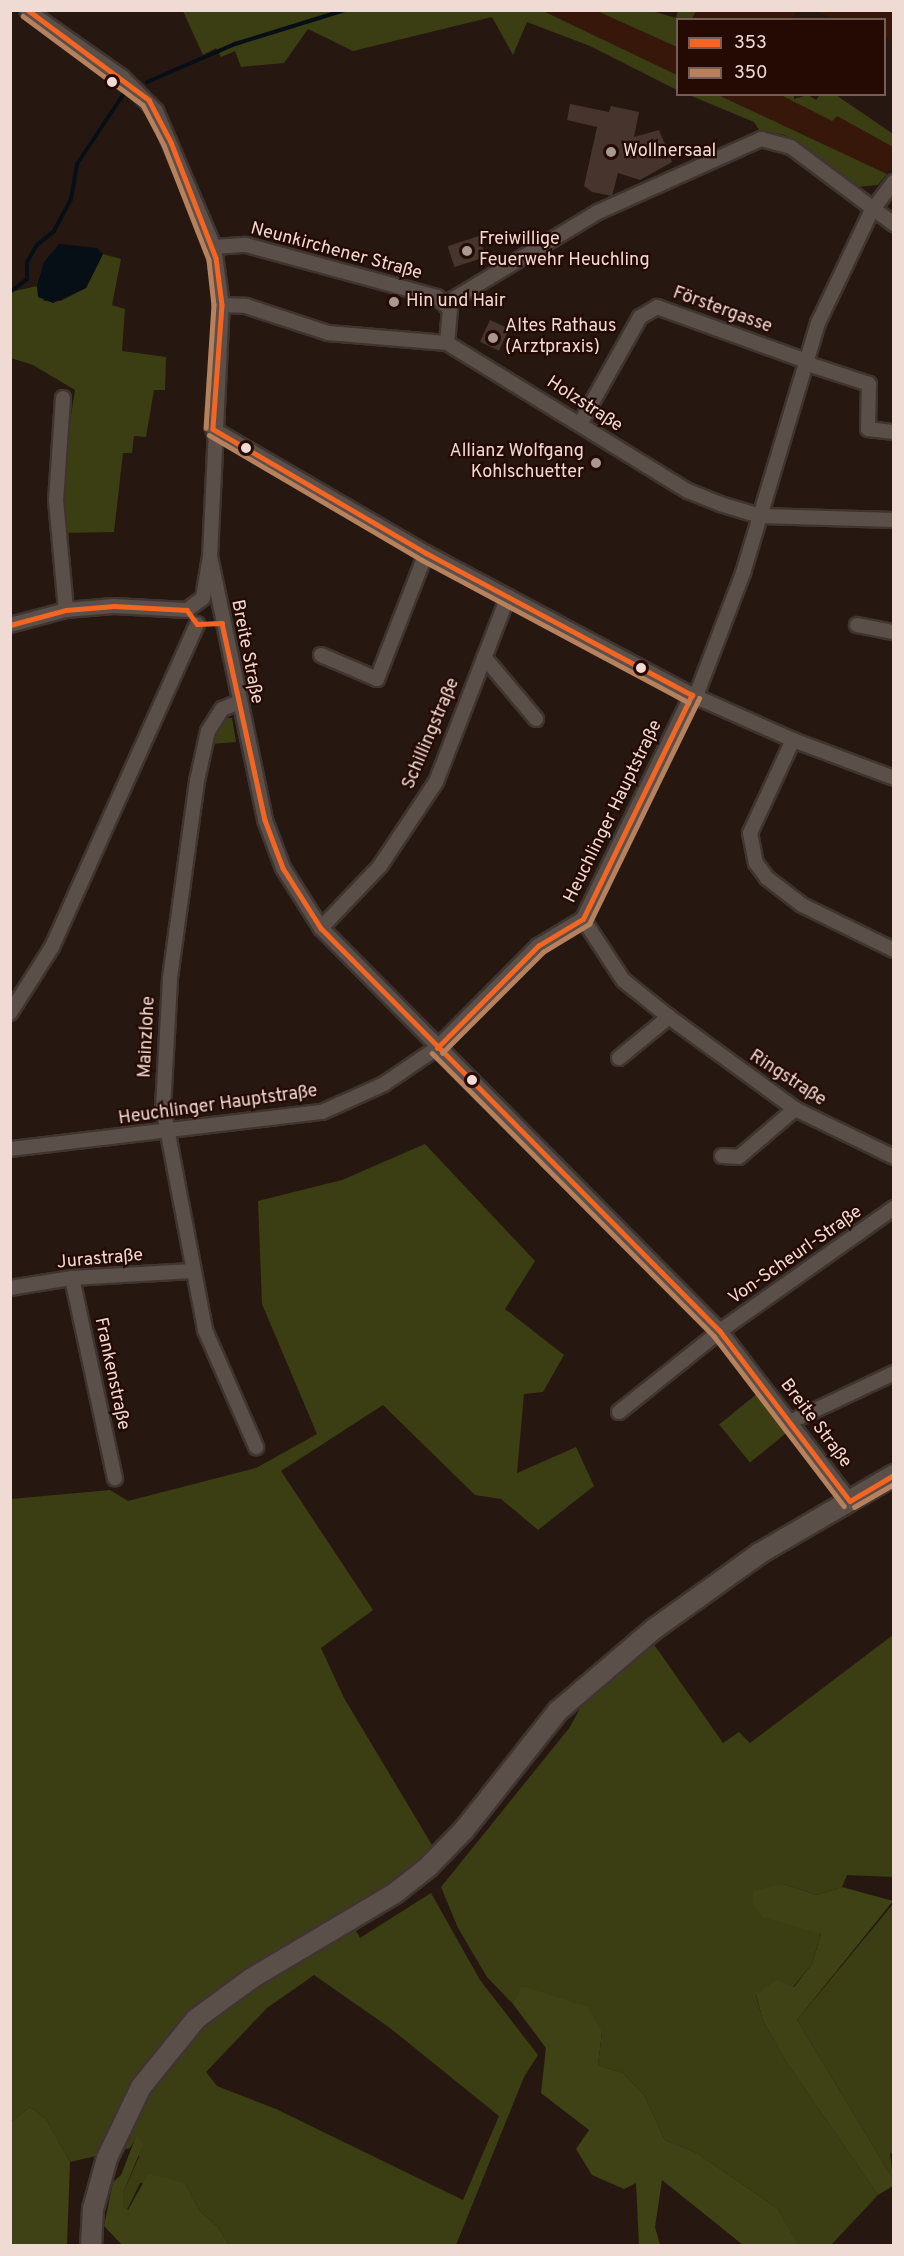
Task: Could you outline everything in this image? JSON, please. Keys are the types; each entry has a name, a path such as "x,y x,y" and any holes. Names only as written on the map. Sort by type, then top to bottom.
{"street":[{"path":"10,625 66,610 114,606 187,610 203,598 210,556 213,429 222,305 214,247 171,142 149,100 27,10"},
{"path":"447,343 451,316 447,303 598,212 761,139 791,147 871,212 894,224"},
{"name":"Heuchlinger Hauptstraße","path":"10,1149 165,1134 322,1112 384,1084 437,1048 538,946 583,919 694,695 760,516 818,323 871,212 894,182"},
{"name":"Neunkirchener Straße","path":"214,247 246,245 447,303"},
{"name":"Holzstraße","path":"222,305 246,306 328,333 447,343 688,491 760,516 894,520"},
{"name":"Förstergasse","path":"580,423 640,317 657,307 869,384 868,429 894,432"},
{"path":"63,398 56,500 66,610"},
{"path":"213,429 426,553 694,695 793,740 894,778"},
{"path":"321,655 377,679 426,553"},
{"name":"Breite Straße","path":"210,556 237,703 265,820 283,868 321,928 437,1048 720,1331 792,1421 850,1502"},
{"name":"Schillingstraße","path":"321,928 380,866 436,782 508,596"},
{"path":"187,610 197,624"},
{"path":"197,624 222,624"},
{"path":"10,1013 52,947 197,624"},
{"path":"857,625 894,632"},
{"path":"484,657 536,719"},
{"name":"Mainzlohe","path":"237,703 222,709 208,731 197,781 170,979 163,1066 165,1134 205,1330 256,1447"},
{"path":"793,740 750,833 756,863 767,878 802,905 894,950"},
{"name":"Ringstraße","path":"583,919 623,980 669,1017 795,1109 894,1157"},
{"path":"619,1058 669,1017"},
{"path":"722,1156 739,1157 795,1109"},
{"name":"Von-Scheurl-Straße","path":"619,1412 720,1331 894,1208"},
{"name":"Jurastraße","path":"10,1288 72,1278 192,1271"},
{"name":"Frankenstraße","path":"72,1278 115,1478"},
{"path":"792,1421 894,1373"},
{"path":"91,2246 93,2209 106,2158 141,2087 172,2045 196,2019 252,1978 395,1893 428,1867 464,1830 558,1711 654,1629 745,1563 894,1474"}],"shaded area":[{"path":"543,11 597,11 676,47 676,75"},
{"path":"696,11 797,11 793,18 693,18"},
{"path":"816,11 893,11 893,42 886,38 886,18 831,18"},
{"path":"720,96 784,96 837,116 893,147 893,164 887,174"},
{"path":"59,244 97,248 103,254 86,288 53,303 38,297 37,286 44,262"}],"green space":[{"path":"183,11 543,11 676,75 676,89 590,46 527,22 513,55 492,17 353,51 308,29 284,63 241,67 235,51 221,57 216,48 203,55"},
{"path":"597,11 652,11 676,18 676,47"},
{"path":"678,11 696,11 692,18 676,18"},
{"path":"691,96 720,96 887,174 878,185 856,187 785,135 759,130 754,122"},
{"path":"783,96 794,96 794,99 810,96 816,100 819,96 837,96 893,134 893,147 837,116 832,121"},
{"path":"103,254 121,259 112,305 125,309 122,351 166,357 165,390 154,390 146,437 134,436 132,453 123,453 114,532 61,533 61,479 75,390 33,365 11,358 11,292 37,286 44,301 61,301 86,288"},
{"path":"226,718 232,718 236,742 211,744"},
{"path":"425,1144 535,1261 505,1309 564,1355 543,1392 524,1394 517,1473 576,1447 594,1486 538,1530 501,1499 475,1495 383,1405 281,1471 373,1610 321,1648 344,1698 435,1850 346,1913 360,1938 431,1893 480,1980 538,2055 524,2077 456,2245 229,2245 218,2227 200,2211 185,2183 140,2183 127,2210 123,2207 123,2193 139,2157 138,2135 130,2148 70,2162 46,2119 30,2107 11,2122 11,1499 110,1490 128,1501 256,1468 317,1434 262,1304 258,1201 342,1180","holes":["314,1975 390,2028 499,2116 463,2200 276,2109 217,2086 206,2072 267,2008"]},
{"path":"758,1393 789,1431 750,1463 719,1424"},
{"path":"893,1635 893,1877 847,1875 842,1887 817,1895 783,1884 795,1924 821,1933 812,1964 793,1987 777,1979 756,1995 763,2021 787,2063 878,2195 831,2245 798,2246 778,2209 697,2153 665,2140 644,2095 623,2073 598,2065 602,2032 523,1986 513,2004 487,1977 458,1928 441,1887 570,1727 584,1701 653,1643 723,1743 739,1732 750,1743"},
{"path":"783,1884 817,1895 842,1887 893,1901 797,2020 893,2179 893,2186 878,2195 787,2063 763,2021 756,1994 777,1979 794,1987 812,1964 821,1934 762,1917 752,1903 753,1891"},
{"path":"893,1904 893,2155 890,2152 893,2179 797,2020"},
{"path":"522,1986 588,2007 602,2032 598,2065 623,2073 644,2095 665,2140 697,2153 778,2209 798,2245 743,2245 662,2180 655,2227 660,2245 639,2245 636,2183 624,2189 592,2175 576,2149 589,2130 541,2093 546,2048 513,2004"},
{"path":"30,2107 46,2119 70,2162 67,2245 11,2245 11,2122"},
{"path":"137,2134 143,2145 123,2193 123,2207 128,2210 148,2174 185,2183 200,2211 218,2227 229,2245 122,2245 104,2226 113,2182 121,2175"}],"building":[{"name":"Wollnersaal","path":"570,104 609,112 611,106 639,112 634,137 659,130 672,162 640,180 618,173 612,196 592,192 584,186 597,127 567,120"},
{"name":"Freiwillige Feuerwehr Heuchling","path":"479,236 486,257 454,267 448,246"},
{"name":"Altes Rathaus (Arztpraxis)","path":"490,320 509,329 499,351 480,342"}],"waterway":[{"path":"147,82 235,44 345,10"},
{"path":"10,292 27,279 27,262 37,245 54,231 71,199 77,164 123,95"}],"transit line":[{"name":"353","path":"28,10 149,100 171,142 216,258 222,305 213,429"},
{"name":"350","path":"23,16 143,105 164,145 209,260 214,305 206,428"},
{"name":"353","path":"213,429 426,553 692,695"},
{"name":"350","path":"209,435 422,560 688,702"},
{"name":"353","path":"10,625 66,610 114,606 187,610 197,624 222,623 265,820 283,868 321,928 720,1331 850,1501"},
{"name":"353","path":"437,1048 538,946 583,919 692,695"},
{"name":"350","path":"442,1053 543,952 589,924 699,698"},
{"name":"350","path":"432,1053 714,1336 844,1506"},
{"name":"353","path":"850,1501 894,1475"},
{"name":"350","path":"854,1507 894,1484"}],"place":[{"name":"Wollnersaal","path":"611,152"},
{"name":"Freiwillige Feuerwehr Heuchling","path":"467,251"},
{"name":"Hin und Hair","path":"394,302"},
{"name":"Altes Rathaus (Arztpraxis)","path":"493,338"},
{"name":"Allianz Wolfgang Kohlschuetter","path":"596,463"}]}
